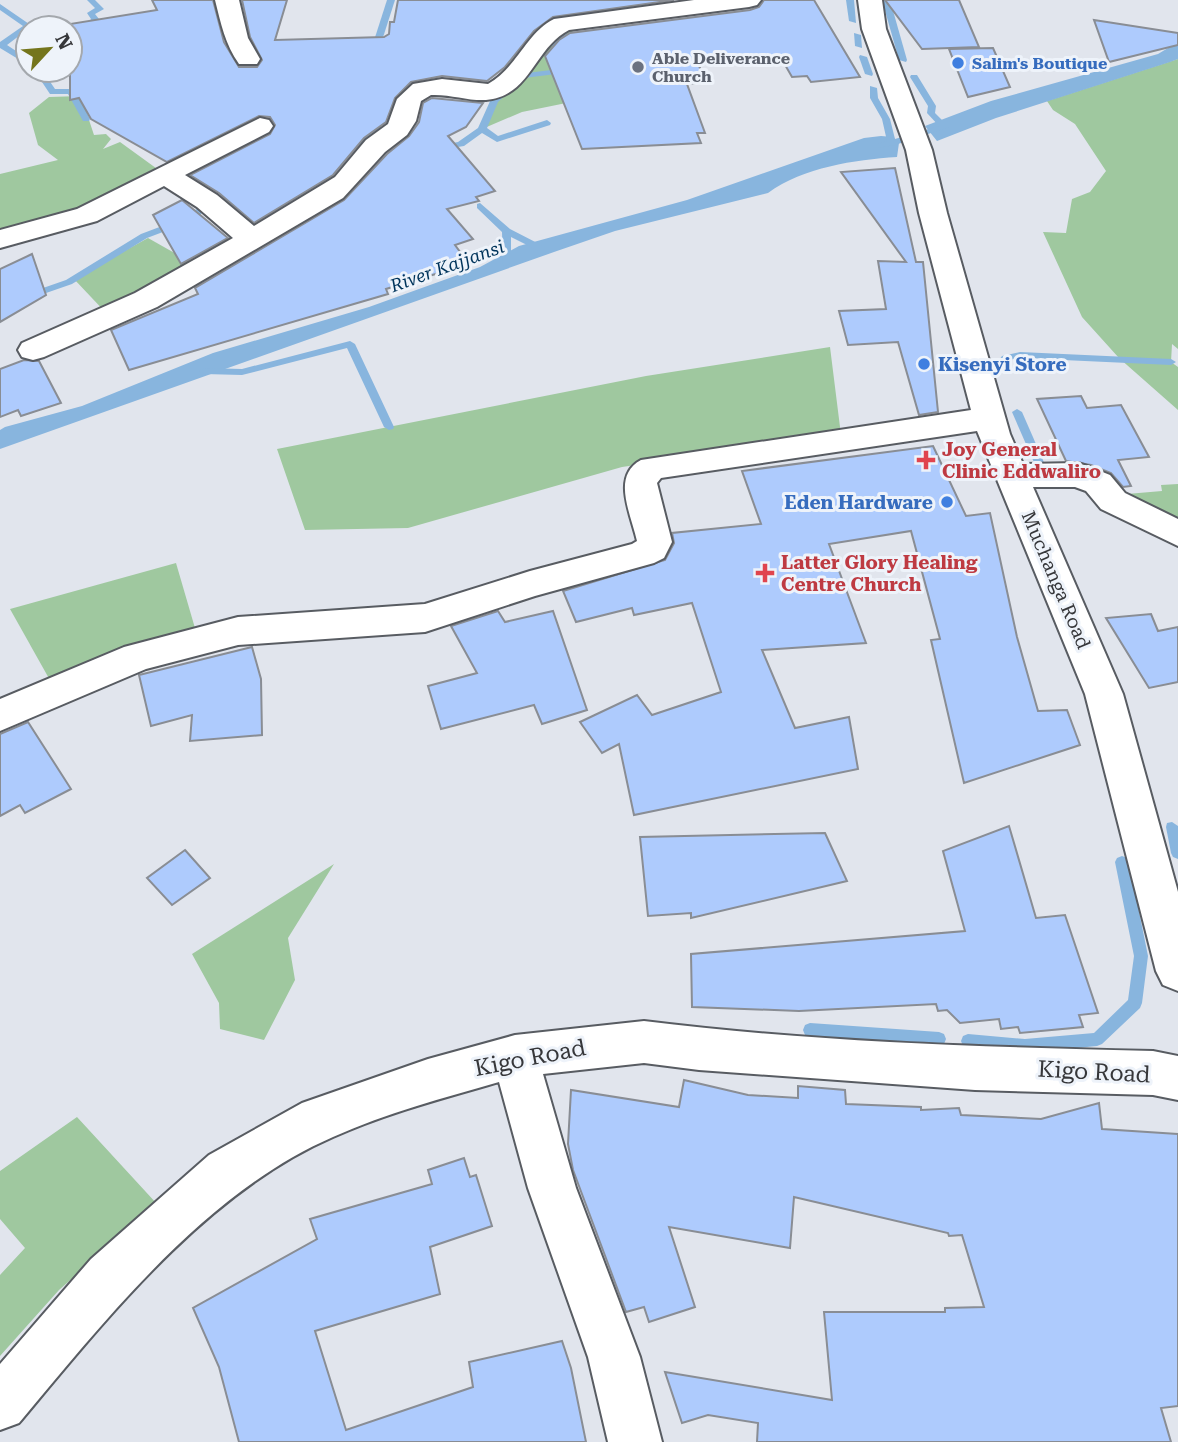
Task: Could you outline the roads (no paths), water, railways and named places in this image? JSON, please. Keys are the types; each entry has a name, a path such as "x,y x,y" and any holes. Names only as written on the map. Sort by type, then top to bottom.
{"street":[{"path":"227,0 236,38 248,58"},
{"path":"33,350 146,300 347,182 373,149 398,129 409,100 419,90 441,87 487,92 499,88 531,60 548,32 563,24 749,0"},
{"name":"Muchanga Road","path":"870,0 874,29 914,138 990,418 1104,694 1178,971"},
{"path":"0,239 87,215 260,126"},
{"path":"166,175 207,201 251,238"},
{"path":"0,716 114,666 238,631 425,618 530,584 642,554 652,549 655,542 640,482 642,474 653,468 990,418"},
{"path":"1013,476 1078,475 1098,483 1113,501 1178,534"},
{"name":"Kigo Road","path":"0,1404 109,1277 226,1172 319,1119 428,1081 515,1056 644,1042 975,1068 1153,1073 1178,1079"},
{"path":"515,1056 552,1188 614,1357 635,1442"}],"water":[{"path":"1178,42 1178,59 996,118 937,141 925,126 991,101 1158,54"},
{"path":"893,137 899,143 897,157 830,166 797,177 768,193 615,231 0,449 0,430 5,427 82,406 213,353 369,307 480,267 519,246 687,200 864,138"}],"waterway":[{"path":"87,33 95,19 91,13 100,9 91,0"},
{"path":"374,53 391,0"},
{"path":"850,0 853,21"},
{"path":"886,0 903,60"},
{"path":"0,6 28,26 3,44"},
{"path":"482,129 494,101 522,76 553,72 560,64 556,44 566,28"},
{"path":"857,35 859,46"},
{"path":"0,44 14,54"},
{"path":"863,57 869,74"},
{"path":"914,77 932,106 931,113 945,127"},
{"path":"48,84 53,92 71,91 86,119"},
{"path":"873,88 874,98 886,119 892,143"},
{"path":"362,143 378,133 372,112"},
{"path":"482,129 497,139 547,123"},
{"path":"892,143 944,127"},
{"path":"442,148 461,144 482,129"},
{"name":"River Kajjansi","path":"881,146 892,143"},
{"path":"0,306 69,282 144,236 189,219 208,205 204,203"},
{"path":"480,206 507,231"},
{"path":"506,263 507,231"},
{"path":"507,231 542,249"},
{"path":"204,371 242,372 350,344 389,427"},
{"path":"1000,366 1005,358 1020,355 1171,362"},
{"path":"1017,412 1041,467"},
{"path":"1172,827 1178,853"},
{"path":"968,1041 1025,1046 1097,1039 1135,1003 1141,956 1122,862"},
{"path":"810,1030 939,1039"}],"place":[{"name":"Salim's Boutique","path":"958,63"},
{"name":"Able Deliverance Church","path":"638,67"},
{"name":"Kisenyi Store","path":"924,364"},
{"name":"Joy General Clinic Eddwaliro","path":"926,460"},
{"name":"Eden Hardware","path":"947,502"},
{"name":"Latter Glory Healing Centre Church","path":"765,573"}]}
